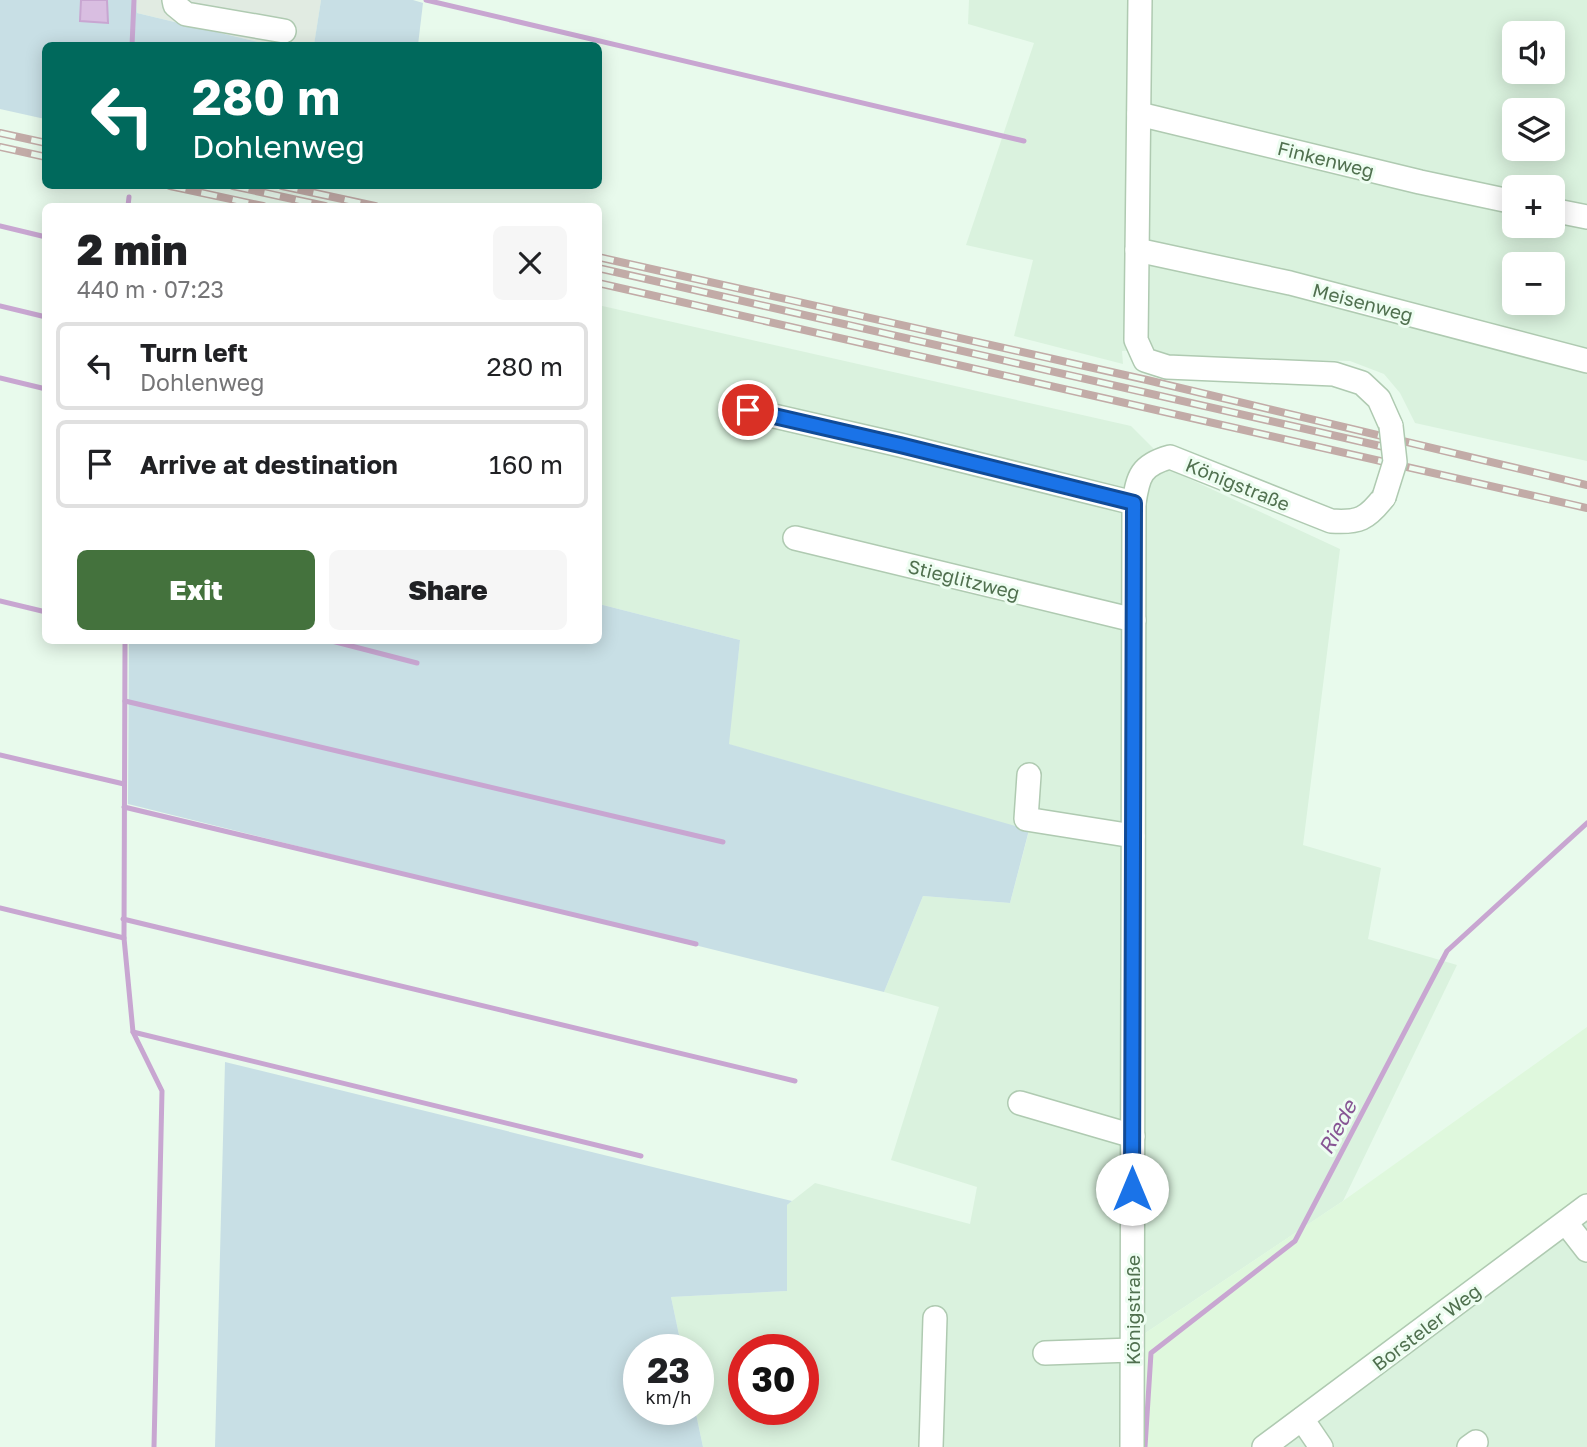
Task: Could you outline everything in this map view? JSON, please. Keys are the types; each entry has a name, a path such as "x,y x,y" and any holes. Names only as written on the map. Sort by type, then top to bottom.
{"street":[{"path":"174,0 175,5 186,13 284,31"},
{"name":"Königstraße","path":"1132,1447 1134,503 1137,482 1144,470 1155,461 1170,457 1331,522 1351,523 1371,514 1384,497 1395,462 1391,426 1379,399 1362,383 1335,374 1167,367 1145,360 1136,340 1140,0"},
{"name":"Finkenweg","path":"1139,114 1502,199"},
{"path":"1565,213 1587,217"},
{"name":"Meisenweg","path":"1137,250 1290,282 1587,360"},
{"path":"748,410 1134,503"},
{"name":"Stieglitzweg","path":"795,538 1134,620"},
{"path":"1028,775 1026,819 1133,836"},
{"path":"1020,1103 1133,1136"},
{"name":"Borsteler Weg","path":"1264,1447 1587,1206"},
{"path":"1566,1223 1587,1250"},
{"path":"931,1447 935,1318"},
{"path":"1045,1353 1132,1350"},
{"path":"1302,1419 1321,1447"}],"shaded area":[{"path":"0,0 136,0 137,13 258,42 42,42 42,118 0,109"},
{"path":"81,0 107,0 108,23 80,21"},
{"path":"136,0 321,0 315,42 258,42 137,13"},
{"path":"321,0 413,0 423,3 418,42 314,42"},
{"path":"969,0 1587,0 1587,461 1415,423 1400,393 1384,374 1350,361 1158,356 1134,350 1122,351 1123,364 1014,336 1033,260 966,245 1034,43 968,24"},
{"path":"602,306 1131,426 1179,474 1340,549 1303,845 1381,868 1368,939 1457,965 1343,1201 1132,1342 1132,1447 703,1447 698,1425 714,1425 714,1334 679,1334 671,1297 787,1291 787,1205 815,1183 970,1224 977,1187 891,1160 939,1007 884,992 923,896 1010,903 1029,831 728,744 740,640 602,605"},
{"path":"602,605 740,640 729,744 1029,830 1010,903 923,896 884,992 128,804 129,644 602,644"},
{"path":"1587,1027 1587,1206 1264,1447 1132,1447 1132,1342 1343,1201"},
{"path":"225,1062 792,1201 787,1205 787,1291 671,1297 679,1334 623,1334 623,1425 698,1425 703,1447 215,1447"},
{"path":"1587,1206 1587,1447 1264,1447"}],"waterway":[{"path":"132,42 134,0"},
{"path":"426,0 1024,141"},
{"path":"128,203 129,197"},
{"path":"0,226 42,236"},
{"path":"0,306 42,316"},
{"path":"0,378 42,388"},
{"path":"0,601 42,611"},
{"path":"125,644 124,938 133,1032 162,1091 154,1447"},
{"path":"343,644 417,663"},
{"path":"125,701 723,842"},
{"path":"0,755 124,784"},
{"path":"124,807 696,944"},
{"name":"Riede","path":"1145,1447 1151,1353 1295,1241 1447,951 1587,823"},
{"path":"0,908 124,938"},
{"path":"123,919 795,1081"},
{"path":"133,1032 641,1156"}],"railway":[{"path":"0,133 42,142"},
{"path":"0,147 42,156"},
{"path":"184,189 249,203"},
{"path":"247,189 311,203"},
{"path":"296,189 361,203"},
{"path":"602,258 1147,380 1587,485"},
{"path":"602,269 1389,448"},
{"path":"602,284 1587,508"}],"route":[{"path":"748,410 1134,503 1132,1189"}]}
